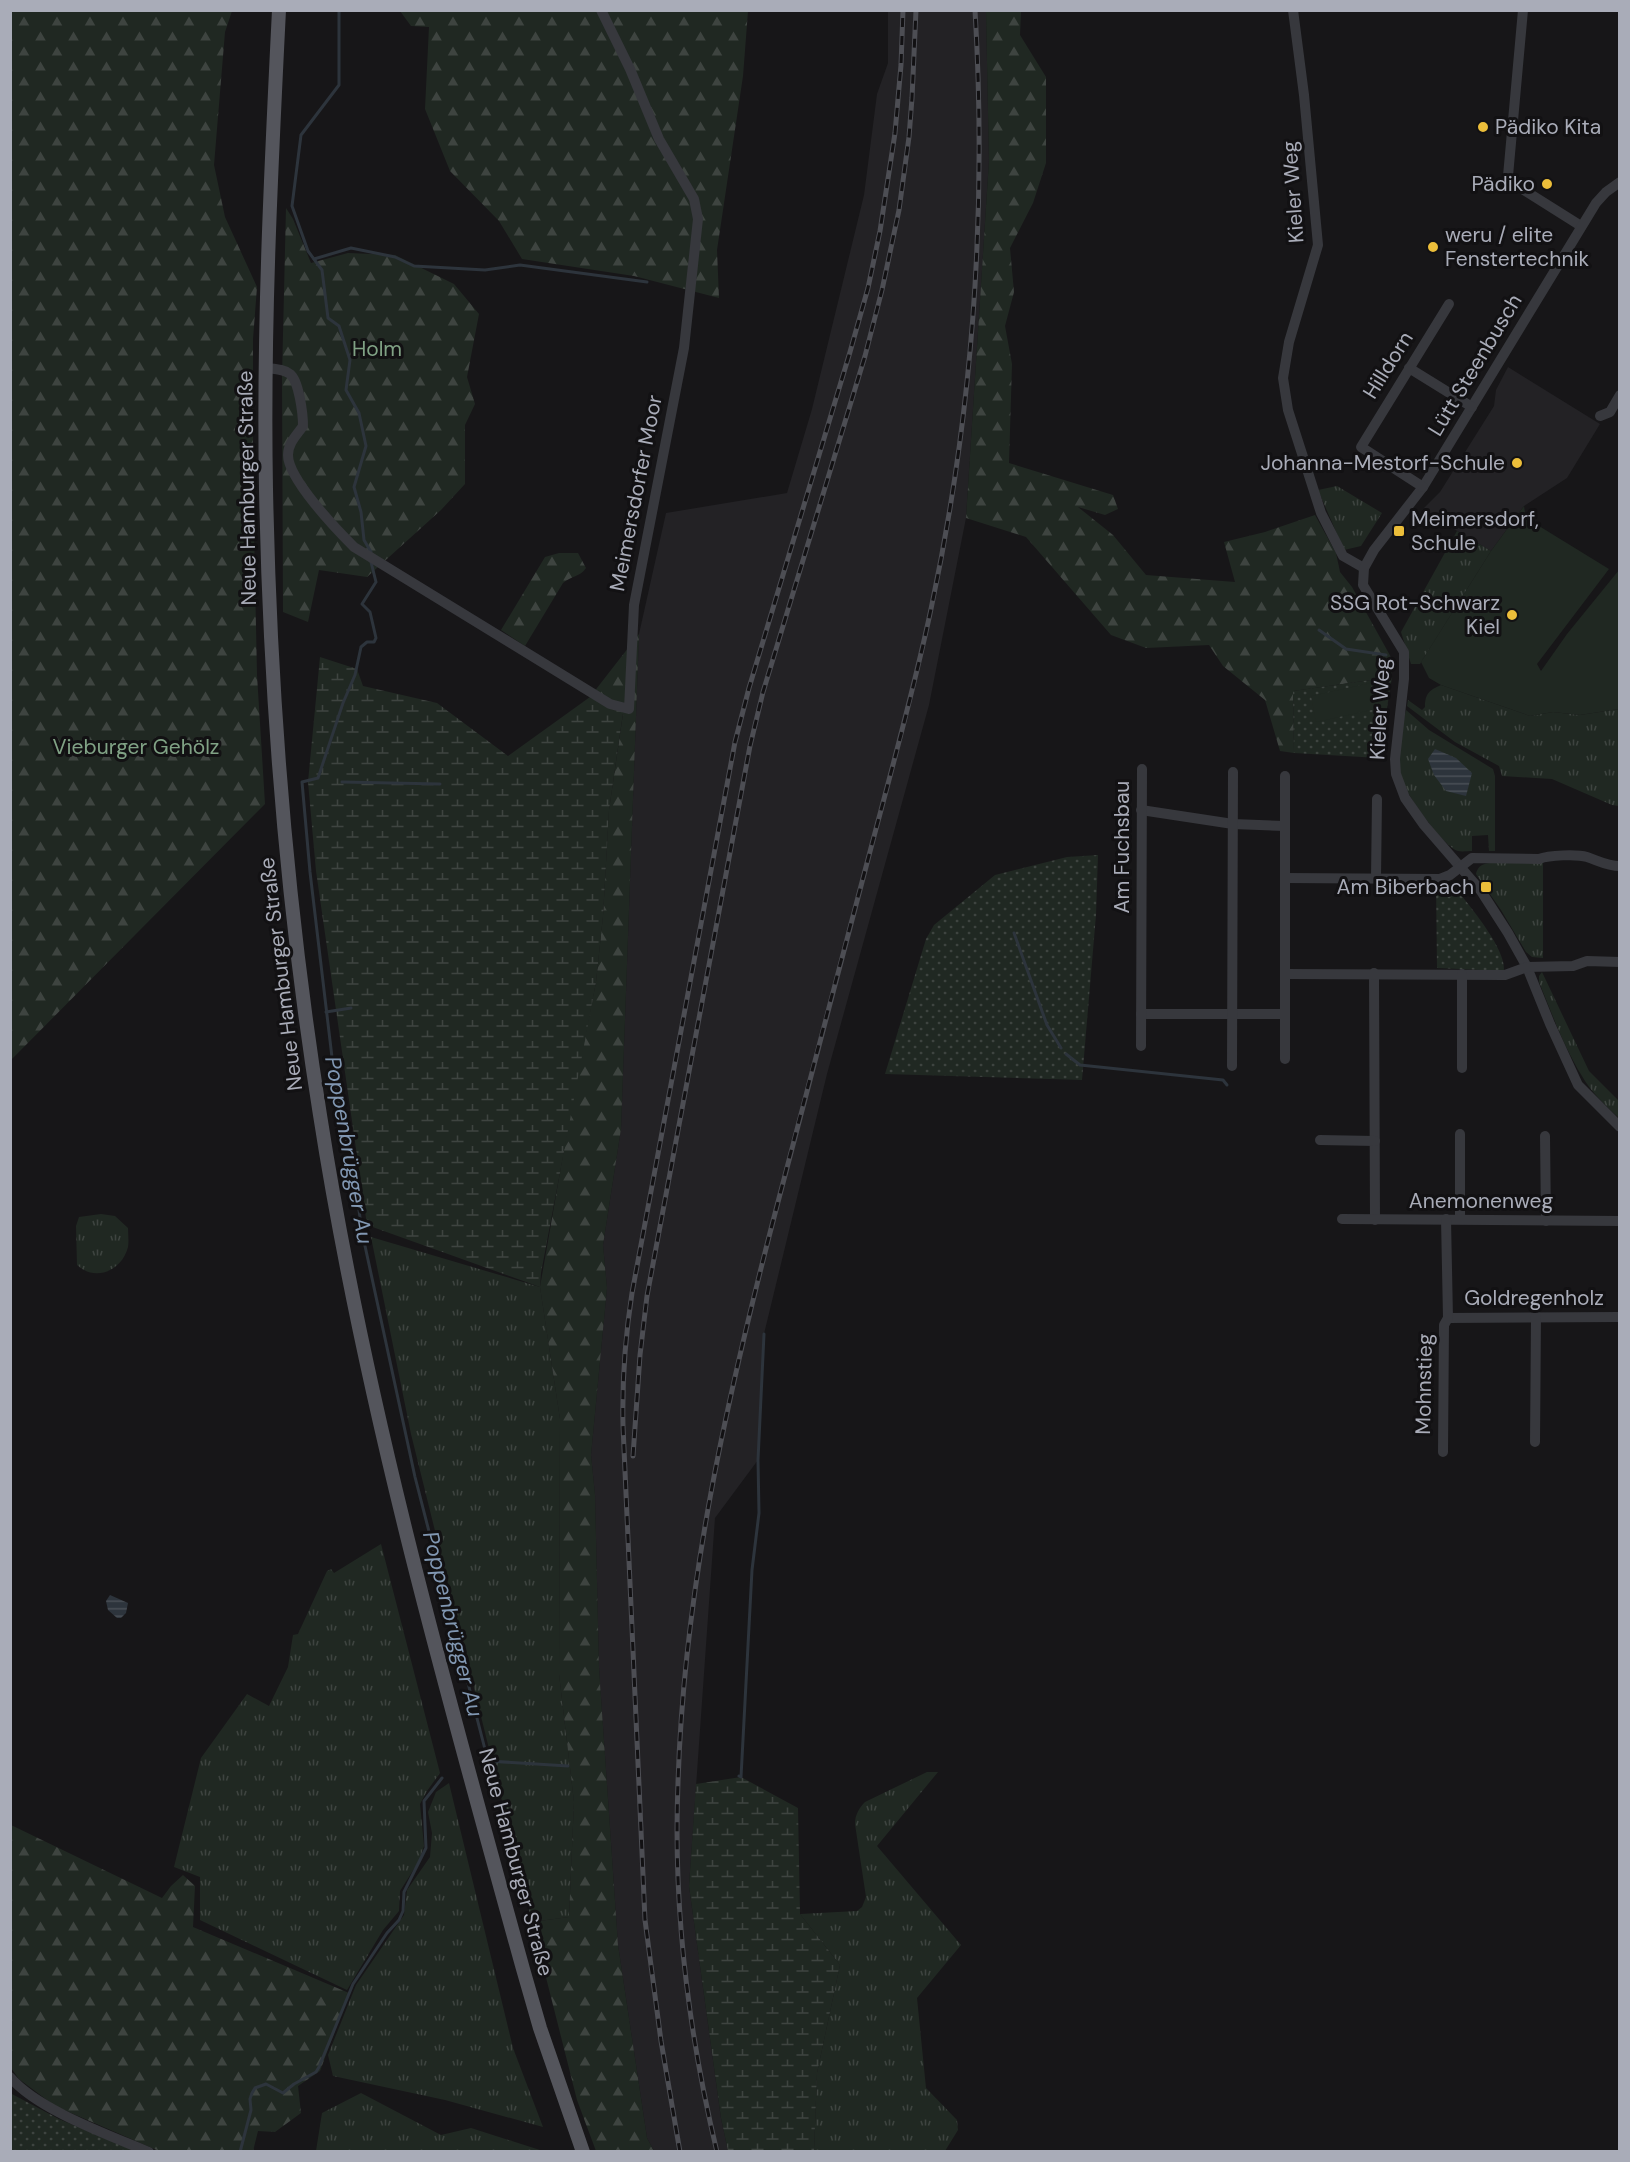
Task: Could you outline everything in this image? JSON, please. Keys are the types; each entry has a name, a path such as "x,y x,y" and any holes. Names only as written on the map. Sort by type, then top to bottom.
{"main road":[{"name":"Neue Hamburger Straße","path":"279,10 268,257 266,368 269,602 284,813 297,945 319,1114 351,1293 401,1512 537,2018 583,2151"}],"street":[{"name":"Meimersdorfer Moor","path":"266,368 290,373 296,383 303,426 292,440 290,447 288,455 291,470 333,526 354,547 610,704 629,709 634,605 684,348 698,219 694,199 658,139 630,69 601,10"},
{"name":"Kieler Weg","path":"1293,10 1304,95 1318,245 1289,342 1283,378 1288,410 1321,513 1343,556 1364,568 1363,585 1404,651 1404,679 1395,759 1396,774 1405,798 1424,825 1487,900 1527,967 1578,1085 1620,1127"},
{"path":"1523,10 1508,176 1511,182 1581,226"},
{"name":"Lütt Steenbusch","path":"1364,568 1374,550 1423,487 1596,203 1620,182"},
{"name":"Hilldorn","path":"1423,487 1361,447 1449,304"},
{"path":"1409,368 1472,407"},
{"path":"1600,416 1610,412 1620,395"},
{"name":"Am Fuchsbau","path":"1141,1046 1142,769"},
{"path":"1232,1066 1233,772"},
{"path":"1285,776 1285,1059"},
{"path":"1376,878 1377,799"},
{"path":"1141,810 1233,824 1285,826"},
{"path":"1285,878 1440,879 1450,875 1472,858 1539,859 1546,856 1584,856 1608,866 1620,866"},
{"path":"1285,974 1505,975 1527,967 1573,966 1587,961 1620,962"},
{"path":"1374,973 1375,1220"},
{"path":"1462,974 1462,1068"},
{"path":"1141,1014 1285,1014"},
{"path":"1460,1134 1460,1219"},
{"path":"1545,1136 1546,1221"},
{"path":"1320,1140 1375,1141"},
{"name":"Anemonenweg","path":"1342,1219 1620,1221"},
{"name":"Mohnstieg","path":"1443,1452 1444,1325 1448,1318 1446,1220"},
{"path":"1535,1442 1536,1316"},
{"name":"Goldregenholz","path":"1448,1318 1620,1317"},
{"path":"10,2077 16,2084 62,2114 148,2151"}],"shaded area":[{"path":"888,11 986,11 989,161 966,518 929,705 827,1074 764,1334 758,1460 715,1518 689,1886 721,2118 728,2151 654,2151 647,2138 618,1945 599,1668 595,1495 591,1455 607,1288 603,1245 621,1129 639,634 666,513 787,493 812,409 864,195 877,94 888,63"},
{"name":"Johanna-Mestorf-Schule","path":"1508,367 1600,424 1567,478 1524,506 1491,551 1422,510 1440,492 1494,406 1496,390"},
{"path":"1435,749 1456,758 1472,773 1466,796 1446,791 1434,775 1428,759"},
{"path":"110,1595 128,1603 126,1613 121,1618 117,1618 108,1610 106,1601"}],"green space":[{"name":"Vieburger Gehölz","path":"11,10 232,11 225,32 214,165 225,217 257,287 253,339 253,483 257,675 265,804 11,1060"},
{"path":"400,11 748,11 743,76 717,250 719,298 634,276 522,259 499,221 450,171 425,109 429,27 411,26"},
{"path":"986,11 1021,11 1020,35 1046,77 1046,163 1033,203 1010,248 1014,292 1005,326 1012,364 1009,463 1113,495 1118,509 1105,515 1078,507 1113,535 1146,575 1235,582 1224,542 1265,532 1315,515 1336,553 1340,572 1352,587 1392,659 1392,677 1293,691 1294,753 1280,751 1265,700 1223,666 1209,645 1146,648 1111,635 1026,537 966,518 989,161"},
{"name":"Holm","path":"286,208 293,219 311,263 348,253 395,255 454,284 479,314 467,377 475,404 465,425 465,484 441,510 367,577 319,570 308,622 283,612 282,377"},
{"path":"1337,486 1382,513 1361,546 1344,550 1318,490"},
{"name":"SSG Rot-Schwarz Kiel","path":"1524,506 1526,518 1609,569 1537,664 1541,671 1567,634 1619,570 1619,709 1580,715 1553,712 1530,716 1441,685 1429,678 1421,662 1491,551"},
{"path":"1457,531 1491,551 1420,664 1411,664 1401,632"},
{"path":"559,553 578,553 586,568 563,583 525,646 501,630 545,557"},
{"path":"639,634 621,1129 603,1245 607,1288 591,1455 595,1495 599,1668 618,1945 647,2138 654,2151 596,2151 577,2100 532,1922 569,1917 574,1802 559,1674 560,1419 540,1287 596,982 603,916 609,810 623,714 590,697"},
{"path":"320,657 357,669 363,686 437,703 508,756 590,697 623,713 609,810 603,916 596,982 540,1287 367,1225 316,871 308,782"},
{"path":"1392,677 1379,758 1294,753 1293,691"},
{"path":"1371,683 1376,709 1316,722 1311,696"},
{"path":"1441,685 1530,716 1553,712 1580,715 1619,709 1619,806 1552,779 1502,776 1499,766 1455,742 1407,706 1408,700 1422,710 1429,693"},
{"path":"1406,710 1429,730 1493,769 1495,776 1495,851 1489,851 1488,835 1472,836 1472,851 1458,851 1435,830 1410,796 1401,779 1398,762"},
{"path":"1098,855 1096,915 1082,1080 885,1074 926,939 934,925 995,875 1067,857"},
{"path":"1495,862 1543,863 1543,958 1532,957 1526,952 1476,874 1481,866"},
{"path":"1451,883 1493,938 1503,962 1504,971 1437,968 1436,884"},
{"path":"1542,972 1589,1071 1619,1101 1619,1118 1590,1088 1570,1054 1539,982"},
{"path":"101,1214 115,1216 128,1228 128,1247 125,1255 114,1268 92,1273 77,1265 76,1226 79,1217"},
{"path":"371,1237 540,1287 560,1419 559,1674 574,1802 569,1917 532,1922 411,1434"},
{"path":"381,1544 440,1773 420,1804 424,1846 419,1861 400,1891 399,1911 383,1930 347,1990 200,1920 200,1877 174,1867 201,1758 247,1694 269,1706 288,1667 293,1635 298,1634 327,1571 331,1569 334,1573"},
{"path":"927,1772 938,1772 877,1846 961,1945 917,1998 926,2088 957,2120 958,2130 945,2151 814,2151 817,2073 840,1965 800,1914 857,1911 862,1907 866,1897 855,1824 858,1812 865,1802"},
{"path":"741,1777 798,1808 800,1914 840,1965 817,2073 814,2151 728,2151 721,2118 689,1886 696,1784"},
{"path":"449,1783 513,2048 543,2127 445,2100 333,2076 328,2055 356,1985 404,1915 407,1890 430,1857 432,1833 428,1812 436,1792"},
{"path":"11,1825 162,1898 183,1875 195,1886 193,1927 349,1993 320,2071 298,2086 301,2113 275,2132 258,2131 253,2151 159,2151 55,2106 19,2079 11,2068"},
{"path":"10,2093 59,2119 135,2151 11,2151"},
{"path":"361,2093 441,2135 471,2128 543,2151 316,2151 322,2113"}],"waterway":[{"name":"Poppenbrügger Au","path":"339,10 339,85 301,135 292,206 308,251 322,270 328,318 339,326 350,360 346,390 359,413 366,446 354,487 361,512 364,540 371,552"},
{"path":"314,259 351,248 395,257 414,266 485,270 520,265 647,282"},
{"name":"Poppenbrügger Au","path":"371,562 376,582 362,604 370,612 376,638 374,642 367,642 361,647 355,675 343,703 318,778 302,782 310,872 336,1091 354,1174 362,1232 415,1477 488,1761 568,1766"},
{"path":"1319,630 1346,649 1386,655"},
{"path":"342,782 440,784"},
{"path":"1014,933 1047,1025 1061,1048"},
{"path":"326,1012 351,1008"},
{"path":"1066,1054 1080,1065 1223,1080 1227,1085"},
{"path":"739,1776 741,1777 752,1570 759,1513 758,1460 764,1334"},
{"name":"Poppenbrügger Au","path":"240,2152 251,2110 250,2099 255,2088 266,2084 283,2093 316,2072 353,1984 387,1933 399,1920 403,1911 404,1892 426,1848 424,1801 442,1778"}],"railway":[{"path":"680,2152 661,2041 645,1920 623,1426 628,1326 632,1293 735,742 749,688 850,352 868,288 880,231 895,133 903,10"},
{"path":"633,1456 640,1355 647,1296 750,746 763,692 865,356 899,210 909,137 916,10"},
{"path":"717,2152 698,2061 680,1922 678,1783 689,1636 712,1490 742,1346 909,705 945,535 967,386 973,311 979,161 975,10"}],"place":[{"name":"Pädiko Kita","path":"1483,127"},
{"name":"Pädiko","path":"1547,184"},
{"name":"weru / elite Fenstertechnik","path":"1433,247"},
{"name":"Johanna-Mestorf-Schule","path":"1517,463"},
{"name":"Meimersdorf, Schule","path":"1399,531"},
{"name":"SSG Rot-Schwarz Kiel","path":"1512,615"},
{"name":"Am Biberbach","path":"1486,887"}]}
